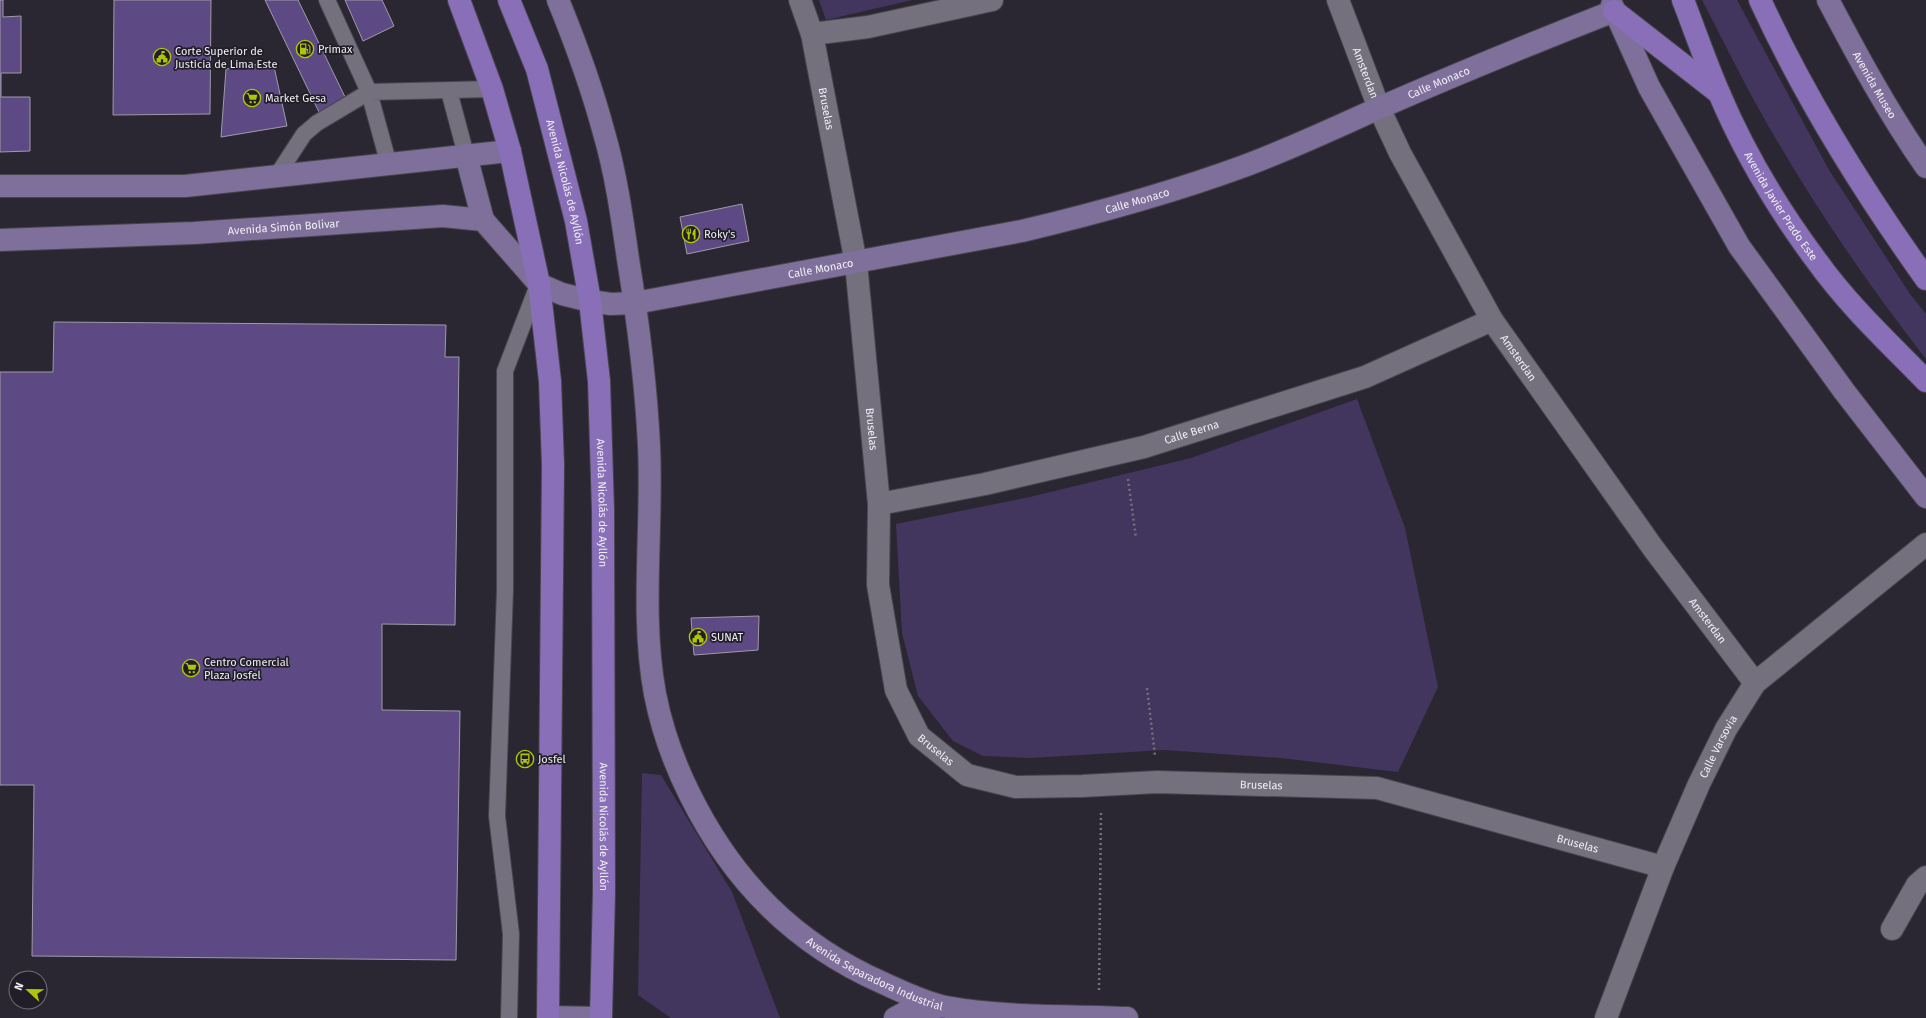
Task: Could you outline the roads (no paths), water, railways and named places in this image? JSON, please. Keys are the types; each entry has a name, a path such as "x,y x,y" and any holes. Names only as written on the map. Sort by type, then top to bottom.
{"main road":[{"path":"459,0 492,89 510,151 539,284 550,381 553,465 547,1018"},
{"name":"Avenida Nicolás de Ayllón","path":"509,0 538,69 557,140 576,221 590,301 599,381 603,510 604,892 601,1018"},
{"name":"Avenida Javier Prado Este","path":"1683,0 1719,93 1758,172 1781,210 1816,261 1856,310 1926,381"},
{"path":"1760,0 1807,91 1853,169 1901,244 1926,279"},
{"path":"1612,6 1719,93"}],"street":[{"path":"558,0 578,49 605,136 621,210 635,303"},
{"name":"Bruselas","path":"800,0 812,34 856,263 879,504 879,592 896,690 919,736 967,775 1016,787 1101,786 1157,782 1377,788 1663,867"},
{"path":"812,34 868,27 992,0"},
{"name":"Amsterdan","path":"1338,0 1379,108 1400,153 1492,320 1653,548 1755,683"},
{"name":"Avenida Museo","path":"1828,0 1850,42 1885,102 1926,167"},
{"name":"Calle Monaco","path":"539,284 562,294 590,301 611,304 635,303 856,263 1022,231 1080,218 1193,184 1303,143 1612,6"},
{"path":"1612,6 1648,87 1739,246 1844,391 1926,497"},
{"path":"0,186 185,186 510,151"},
{"path":"466,155 482,220 539,284"},
{"name":"Avenida Simón Bolivar","path":"0,240 194,233 443,216 482,220"},
{"name":"Avenida Separadora Industrial","path":"635,303 645,389 649,446 648,632 655,694 671,752 701,817 722,851 759,897 782,920 806,940 867,976 904,993 943,1006 1016,1016 1127,1018"},
{"name":"Calle Berna","path":"879,504 985,484 1124,452 1365,377 1492,320"},
{"name":"Calle Varsovia","path":"1606,1018 1663,867 1699,784 1726,729 1755,683 1926,544"},
{"path":"1892,929 1917,885 1926,877"},
{"path":"895,1018 910,1010 943,1006"},
{"path":"547,1018 601,1018"}],"lane":[{"path":"327,0 369,92 389,165"},
{"path":"276,177 304,134 317,122 369,92 492,89"},
{"path":"449,91 466,155"},
{"path":"509,1018 511,934 497,816 504,590 505,371 539,284"}],"place":[{"name":"Primax","path":"305,49"},
{"name":"Corte Superior de Justicia de Lima Este","path":"162,57"},
{"name":"Market Gesa","path":"252,98"},
{"name":"Roky's","path":"691,234"},
{"name":"SUNAT","path":"698,637"},
{"name":"Centro Comercial Plaza Josfel","path":"191,668"},
{"name":"Josfel","path":"525,759"}]}
